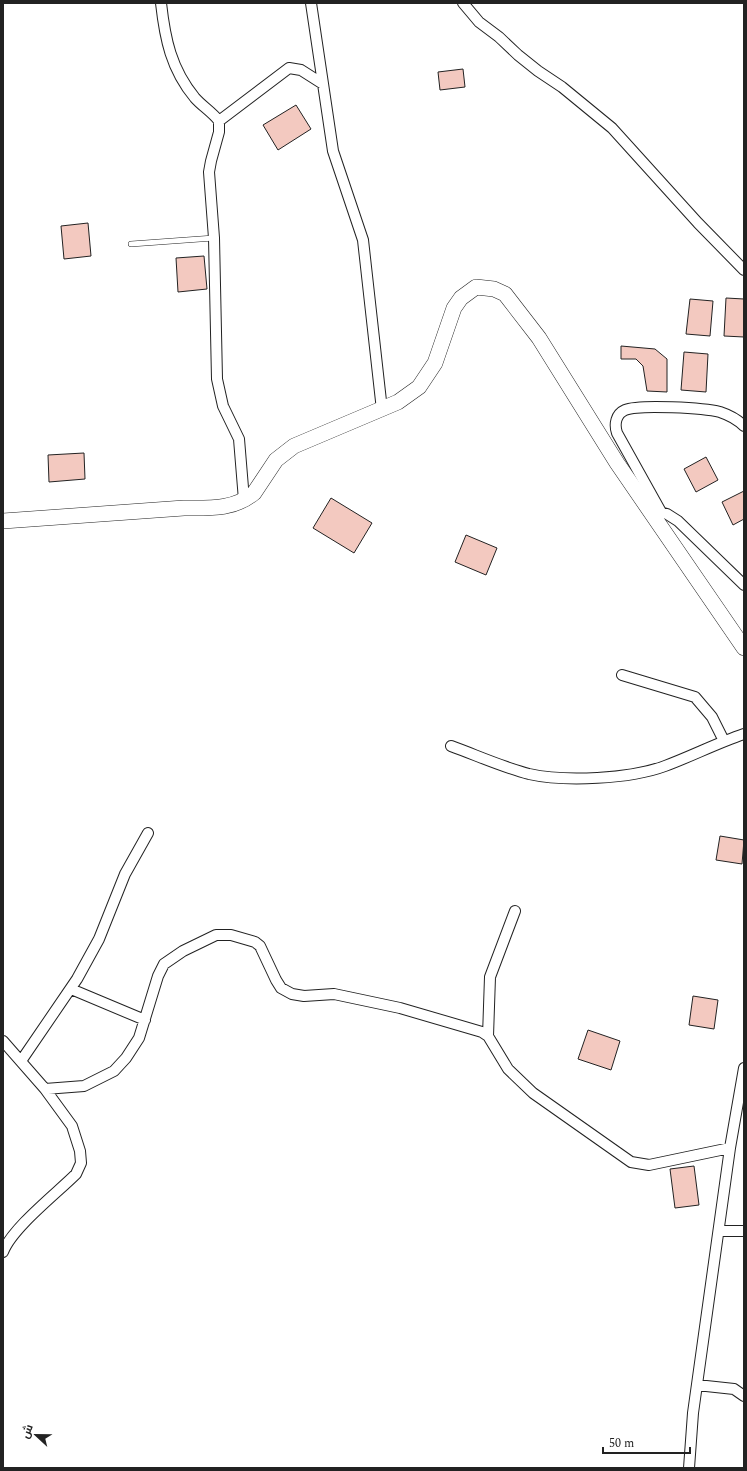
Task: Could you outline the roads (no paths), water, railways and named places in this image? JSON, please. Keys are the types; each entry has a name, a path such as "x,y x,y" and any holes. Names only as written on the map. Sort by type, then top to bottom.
{"main road":[{"path":"3,521 232,506 254,493 276,460 294,446 382,410 398,402 414,391 428,375 435,363 454,308 461,298 476,287 494,289 505,294 539,338 601,438 656,511 744,648"}],"street":[{"path":"161,3 165,36 183,81 195,99 219,121 219,132 211,161 210,172 210,207 214,238 217,379 223,406 239,439 244,500"},
{"path":"311,3 333,151 363,240 382,410"},
{"path":"464,3 479,22 499,37 518,55 562,87 612,128 698,223 744,270"},
{"path":"219,121 289,68 301,70 323,84"},
{"path":"744,426 733,418 720,412 690,408 636,408 626,410 619,415 615,427 617,434 656,511 678,521 744,586"},
{"path":"622,675 695,697 712,717 724,741"},
{"path":"451,746 528,774 575,778 608,776 664,766 744,734"},
{"path":"21,1061 71,989 99,939 125,874 148,832"},
{"path":"488,1036 490,977 516,911"},
{"path":"45,1089 84,1086 114,1071 126,1058 139,1038 158,976 164,964 183,950 216,935 231,935 260,946 281,988 292,994 304,996 334,994 393,1006 476,1030 488,1036 508,1069 533,1093 631,1162 649,1165 730,1148"},
{"path":"71,989 145,1020"},
{"path":"3,1041 45,1089 72,1126 80,1152 81,1163 76,1174 16,1231 6,1244 3,1252"},
{"path":"689,1468 697,1385 730,1148 744,1068"},
{"path":"719,1231 744,1231"},
{"path":"697,1385 734,1389 744,1396"}],"lane":[{"path":"131,244 214,238"}]}
